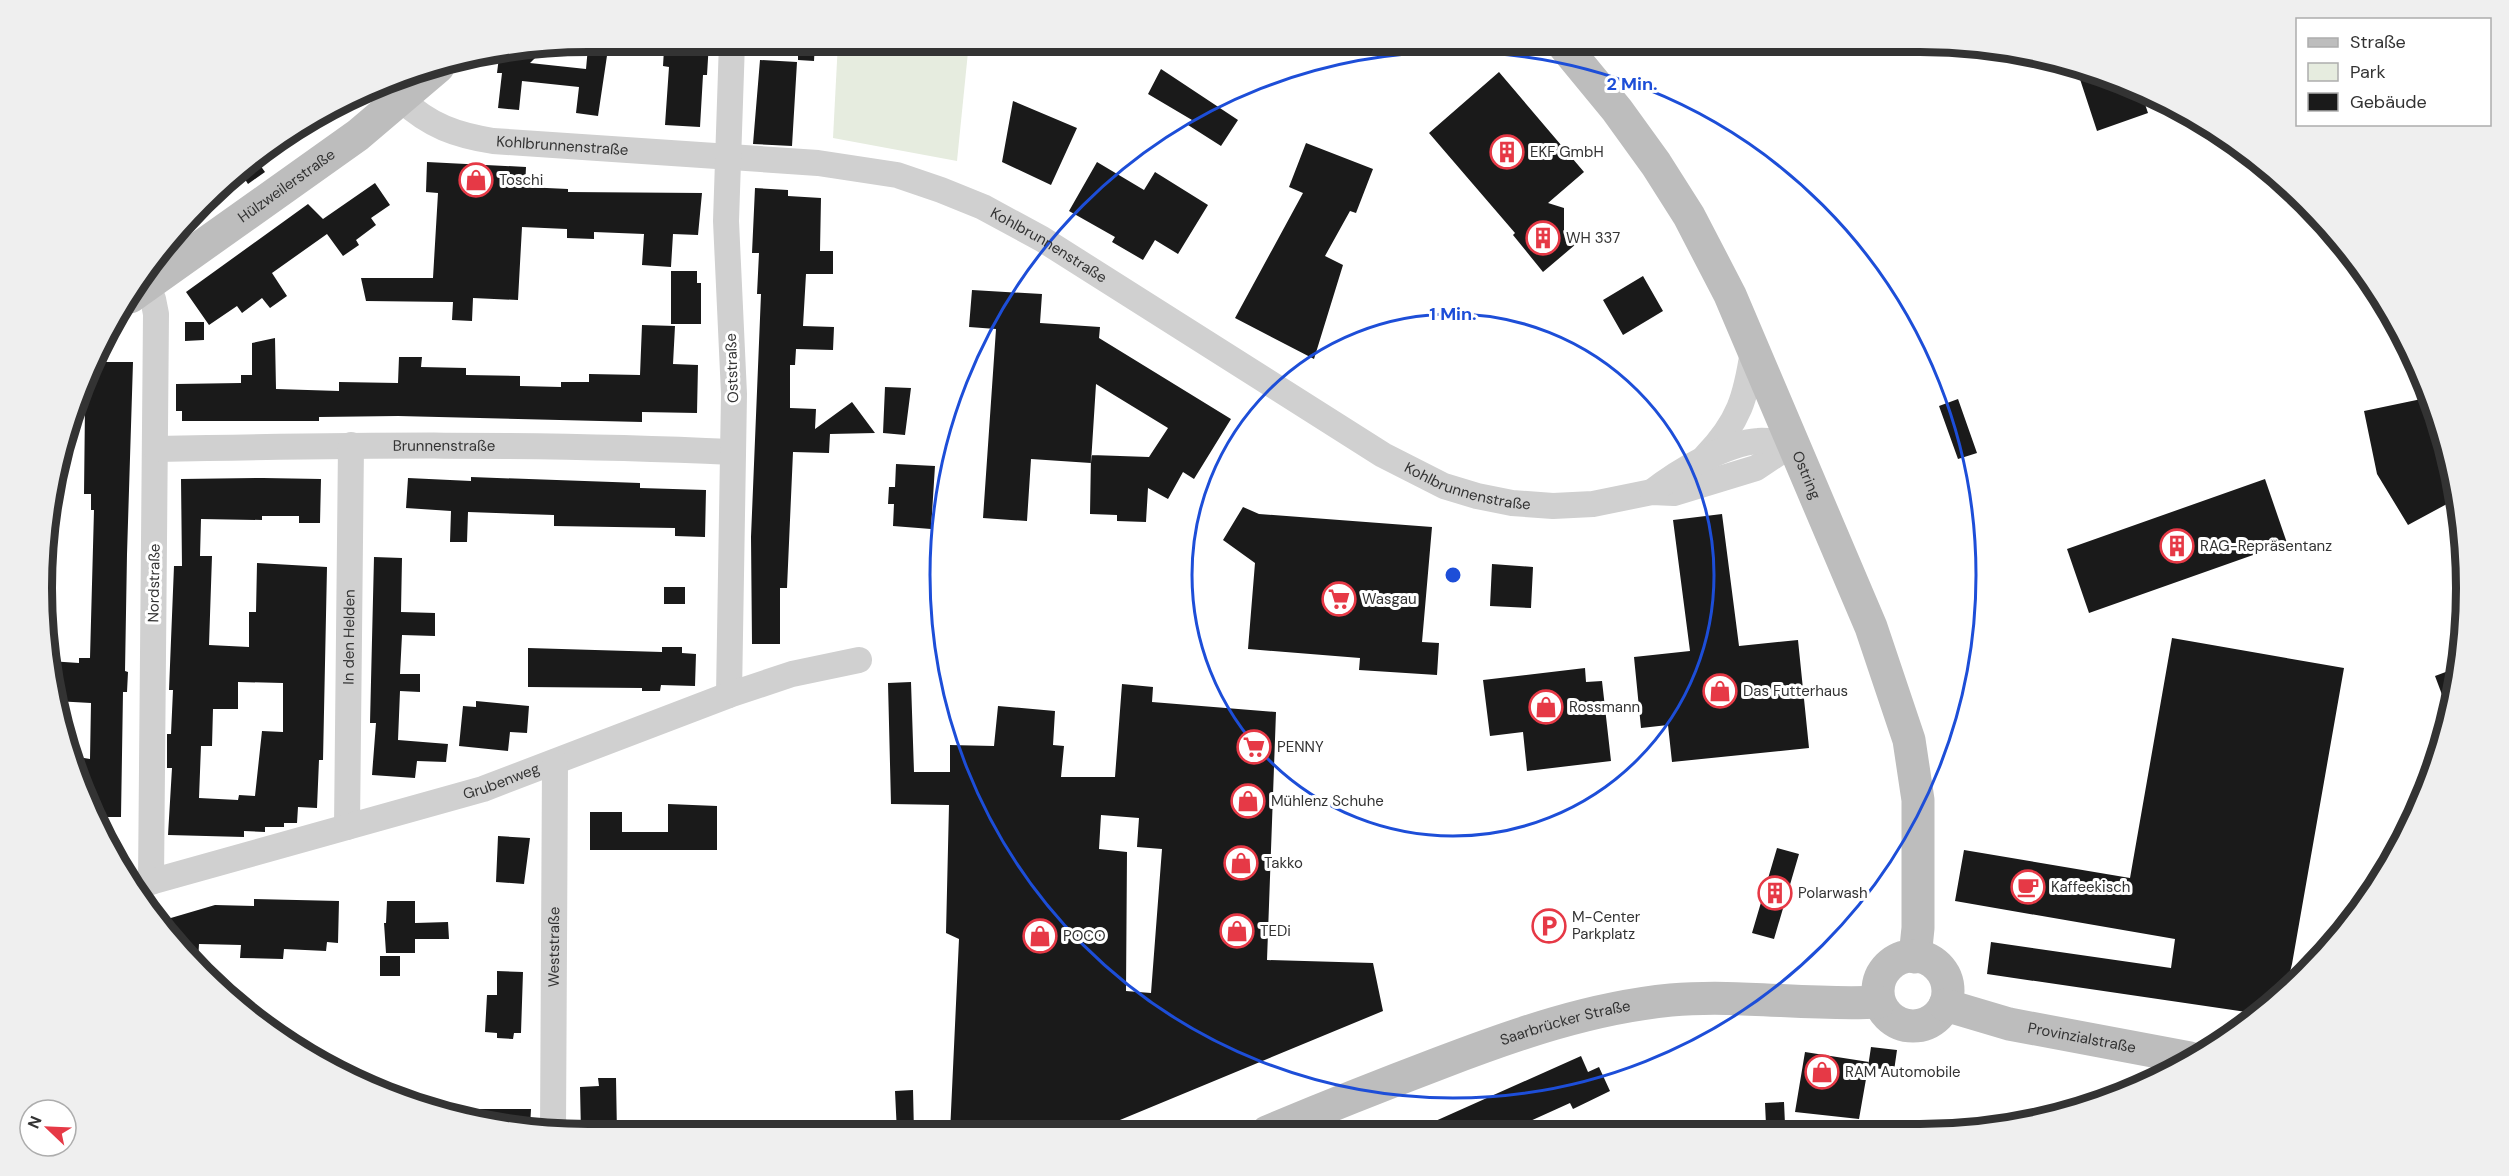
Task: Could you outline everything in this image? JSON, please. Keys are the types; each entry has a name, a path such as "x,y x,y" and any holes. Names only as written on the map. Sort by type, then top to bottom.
{"street":[{"name":"Oststraße","path":"729,694 734,394 727,264 726,157 731,53"},
{"name":"Ostring","path":"1570,53 1617,110 1656,164 1689,216 1725,285 1871,627 1909,740 1918,800 1918,928 1915,957"},
{"name":"Hülzweilerstraße","path":"146,285 349,142 426,78"},
{"name":"Kohlbrunnenstraße","path":"402,100 431,124 467,137 818,163 870,170 941,190 983,207 1042,239 1383,455 1444,486 1477,496 1512,503 1553,506 1593,504 1652,492 1674,493 1748,471 1792,444"},
{"name":"Nordstraße","path":"141,294 153,299 156,314 156,449 143,884"},
{"name":"Kohlbrunnenstraße","path":"1699,463 1723,438 1739,413 1747,388 1753,351"},
{"name":"Kohlbrunnenstraße","path":"1652,492 1669,478 1739,446 1758,441 1792,444"},
{"name":"Brunnenstraße","path":"156,449 351,445 538,445 732,452"},
{"name":"In den Helden","path":"347,827 351,445"},
{"name":"Grubenweg","path":"143,884 483,789 729,694 792,674 860,660"},
{"name":"Weststraße","path":"553,1122 555,763"},
{"path":"1915,957 1935,964 1947,983 1945,1005 1931,1021 1909,1026 1891,1018 1880,1002 1880,980 1885,970 1893,962 1915,957"},
{"name":"Saarbrücker Straße","path":"1287,1124 1499,1041 1602,1009 1672,1000 1774,999 1849,1004 1880,1002"},
{"name":"Provinzialstraße","path":"1945,1005 2010,1024 2181,1056"}],"green space":[{"path":"837,53 968,53 957,161 833,138"}],"building":[{"path":"587,53 607,53 598,116 576,113 579,87 522,81 519,110 498,108 502,73 497,73 499,60 538,55 530,63 586,69"},
{"path":"664,53 708,53 707,75 703,75 700,127 665,125 669,67 663,66"},
{"path":"798,53 814,53 814,61 798,60"},
{"path":"760,60 797,62 792,146 753,144"},
{"path":"1161,69 1238,120 1221,146 1188,125 1192,120 1148,94"},
{"name":"EKF GmbH","path":"1499,72 1584,172 1548,203 1564,208 1564,230 1576,244 1543,272 1513,235 1515,233 1429,133"},
{"path":"2079,77 2144,102 2148,113 2097,131"},
{"path":"1013,101 1077,128 1051,185 1002,162"},
{"path":"1306,143 1373,169 1356,213 1350,211 1325,256 1343,265 1314,359 1235,318 1303,193 1289,187"},
{"path":"427,162 526,167 525,187 568,189 568,192 702,193 698,235 673,234 671,267 642,265 644,234 594,232 594,239 567,238 567,229 522,227 518,300 473,298 472,321 452,320 453,302 366,301 361,278 433,278 438,193 426,192"},
{"path":"1097,162 1144,190 1155,172 1208,205 1178,254 1155,240 1143,260 1112,242 1115,237 1069,211"},
{"path":"260,165 265,172 248,184 244,178"},
{"path":"375,183 390,205 371,218 376,225 356,240 359,245 343,256 327,234 272,273 287,296 270,308 262,298 242,313 237,306 209,325 186,292 308,204 323,219"},
{"path":"755,188 788,190 788,196 821,198 820,251 833,251 833,274 806,274 803,326 834,327 833,350 796,349 795,365 790,365 790,408 816,409 815,429 852,402 875,433 830,434 829,453 793,452 787,588 780,588 780,644 752,644 751,537 761,294 757,294 759,253 752,253"},
{"path":"671,271 697,271 697,283 701,283 701,324 671,324"},
{"path":"1643,276 1663,311 1623,335 1603,300"},
{"path":"972,290 1042,294 1040,323 1100,327 1099,338 1231,419 1194,479 1183,472 1168,499 1148,488 1146,522 1117,521 1117,515 1090,514 1091,463 1031,459 1027,521 983,518 996,329 969,327","holes":["1096,384 1168,428 1149,457 1092,455"]},
{"path":"185,322 204,322 204,340 185,341"},
{"path":"642,325 675,326 673,364 698,365 697,413 642,412 642,422 398,416 319,417 319,421 182,421 182,411 176,411 176,384 241,383 241,375 252,375 252,343 275,338 276,389 339,391 339,382 398,383 399,357 422,357 421,367 466,368 466,375 520,376 520,386 561,387 561,382 589,382 589,374 640,375"},
{"path":"103,362 133,362 125,671 128,672 127,692 123,692 121,817 104,817 93,793 84,768 84,758 90,759 91,703 65,702 58,662 79,663 79,658 90,658 94,510 91,510 91,494 84,494 85,406"},
{"path":"885,387 911,388 905,435 883,433"},
{"path":"1958,399 1977,453 1958,459 1939,406"},
{"path":"2422,399 2438,449 2449,503 2408,525 2377,474 2364,411"},
{"path":"896,464 935,466 931,529 893,526 894,504 888,504 889,487 895,487"},
{"path":"471,477 640,483 640,488 706,490 705,537 675,536 675,528 554,526 554,515 468,512 467,542 450,542 451,511 406,508 408,478 471,481"},
{"path":"181,479 321,479 320,523 299,523 299,516 262,516 262,520 201,519 200,556 212,556 209,645 249,647 249,612 256,612 257,563 327,567 323,760 319,760 317,808 298,807 297,823 284,823 284,827 265,827 265,832 244,831 244,837 168,835 172,768 167,768 167,734 171,734 173,690 169,690 174,566 182,566","holes":["238,682 283,683 283,732 262,731 255,796 239,795 238,800 199,798 201,746 212,746 213,709 238,709"]},
{"name":"RAG-Repräsentanz","path":"2265,479 2287,543 2089,613 2067,549"},
{"name":"Wasgau","path":"1243,507 1259,514 1432,527 1422,642 1439,643 1437,675 1359,670 1360,658 1248,649 1255,563 1223,540"},
{"name":"Das Futterhaus","path":"1722,514 1739,646 1798,640 1809,748 1672,762 1668,725 1641,728 1634,657 1690,651 1673,520"},
{"path":"374,557 402,558 401,612 435,613 435,636 402,635 400,674 420,674 420,692 400,691 398,740 448,744 446,762 417,761 415,778 372,775 376,723 370,723"},
{"path":"1492,564 1533,567 1531,608 1490,606"},
{"path":"664,587 685,587 685,604 664,604"},
{"path":"2172,638 2344,668 2289,978 2248,1012 1987,974 1991,942 2171,968 2175,939 1955,901 1964,850 2130,878"},
{"path":"662,647 682,647 682,653 696,654 695,686 661,685 660,691 642,691 642,688 528,687 528,648 662,652"},
{"name":"Rossmann","path":"1585,668 1586,682 1602,681 1611,761 1527,771 1523,732 1490,736 1483,680"},
{"path":"2450,670 2444,700 2435,676"},
{"name":"POCO","path":"911,682 914,772 950,772 950,745 994,746 998,706 1055,711 1053,745 1064,746 1061,777 1115,777 1122,684 1153,687 1152,702 1276,712 1267,960 1373,963 1383,1011 1110,1124 950,1124 959,939 946,933 949,805 891,804 888,683","holes":["1101,815 1139,818 1137,847 1162,849 1151,993 1126,991 1127,852 1099,849"]},
{"path":"476,701 529,706 527,733 510,732 508,751 459,746 463,706 476,707"},
{"path":"668,804 717,806 717,850 590,850 590,812 622,812 622,832 668,832"},
{"path":"498,836 530,838 524,884 496,882"},
{"name":"Polarwash","path":"1777,848 1799,854 1774,939 1752,933"},
{"path":"254,899 339,901 338,943 327,942 326,951 284,949 283,959 240,958 241,945 199,944 198,955 167,919 215,905 254,906"},
{"path":"387,901 415,901 415,923 448,922 449,939 415,939 415,953 386,953 384,923 386,923"},
{"path":"380,956 400,956 400,976 380,976"},
{"path":"497,971 523,972 521,1033 514,1033 513,1039 497,1038 497,1033 485,1032 487,995 497,995"},
{"path":"1871,1047 1897,1050 1894,1071 1868,1067"},
{"name":"RAM Automobile","path":"1805,1052 1869,1062 1859,1119 1795,1112"},
{"path":"1581,1056 1588,1072 1599,1067 1610,1091 1573,1109 1570,1103 1528,1122 1529,1124 1429,1124"},
{"path":"598,1078 616,1078 617,1124 581,1124 580,1087 599,1086"},
{"path":"913,1090 914,1124 897,1124 895,1091"},
{"path":"1784,1102 1785,1124 1766,1124 1765,1103"},
{"path":"466,1109 531,1109 530,1120"}],"place":[{"name":"EKF GmbH","path":"1507,152"},
{"name":"Toschi","path":"476,180"},
{"name":"WH 337","path":"1543,238"},
{"name":"RAG-Repräsentanz","path":"2177,546"},
{"name":"Wasgau","path":"1339,599"},
{"name":"Das Futterhaus","path":"1720,691"},
{"name":"Rossmann","path":"1546,707"},
{"name":"PENNY","path":"1254,747"},
{"name":"Mühlenz Schuhe","path":"1248,801"},
{"name":"Takko","path":"1241,863"},
{"name":"Kaffeekisch","path":"2028,887"},
{"name":"Polarwash","path":"1775,893"},
{"name":"M-Center Parkplatz","path":"1549,926"},
{"name":"TEDi","path":"1237,931"},
{"name":"POCO","path":"1040,936"},
{"name":"RAM Automobile","path":"1822,1072"}]}
